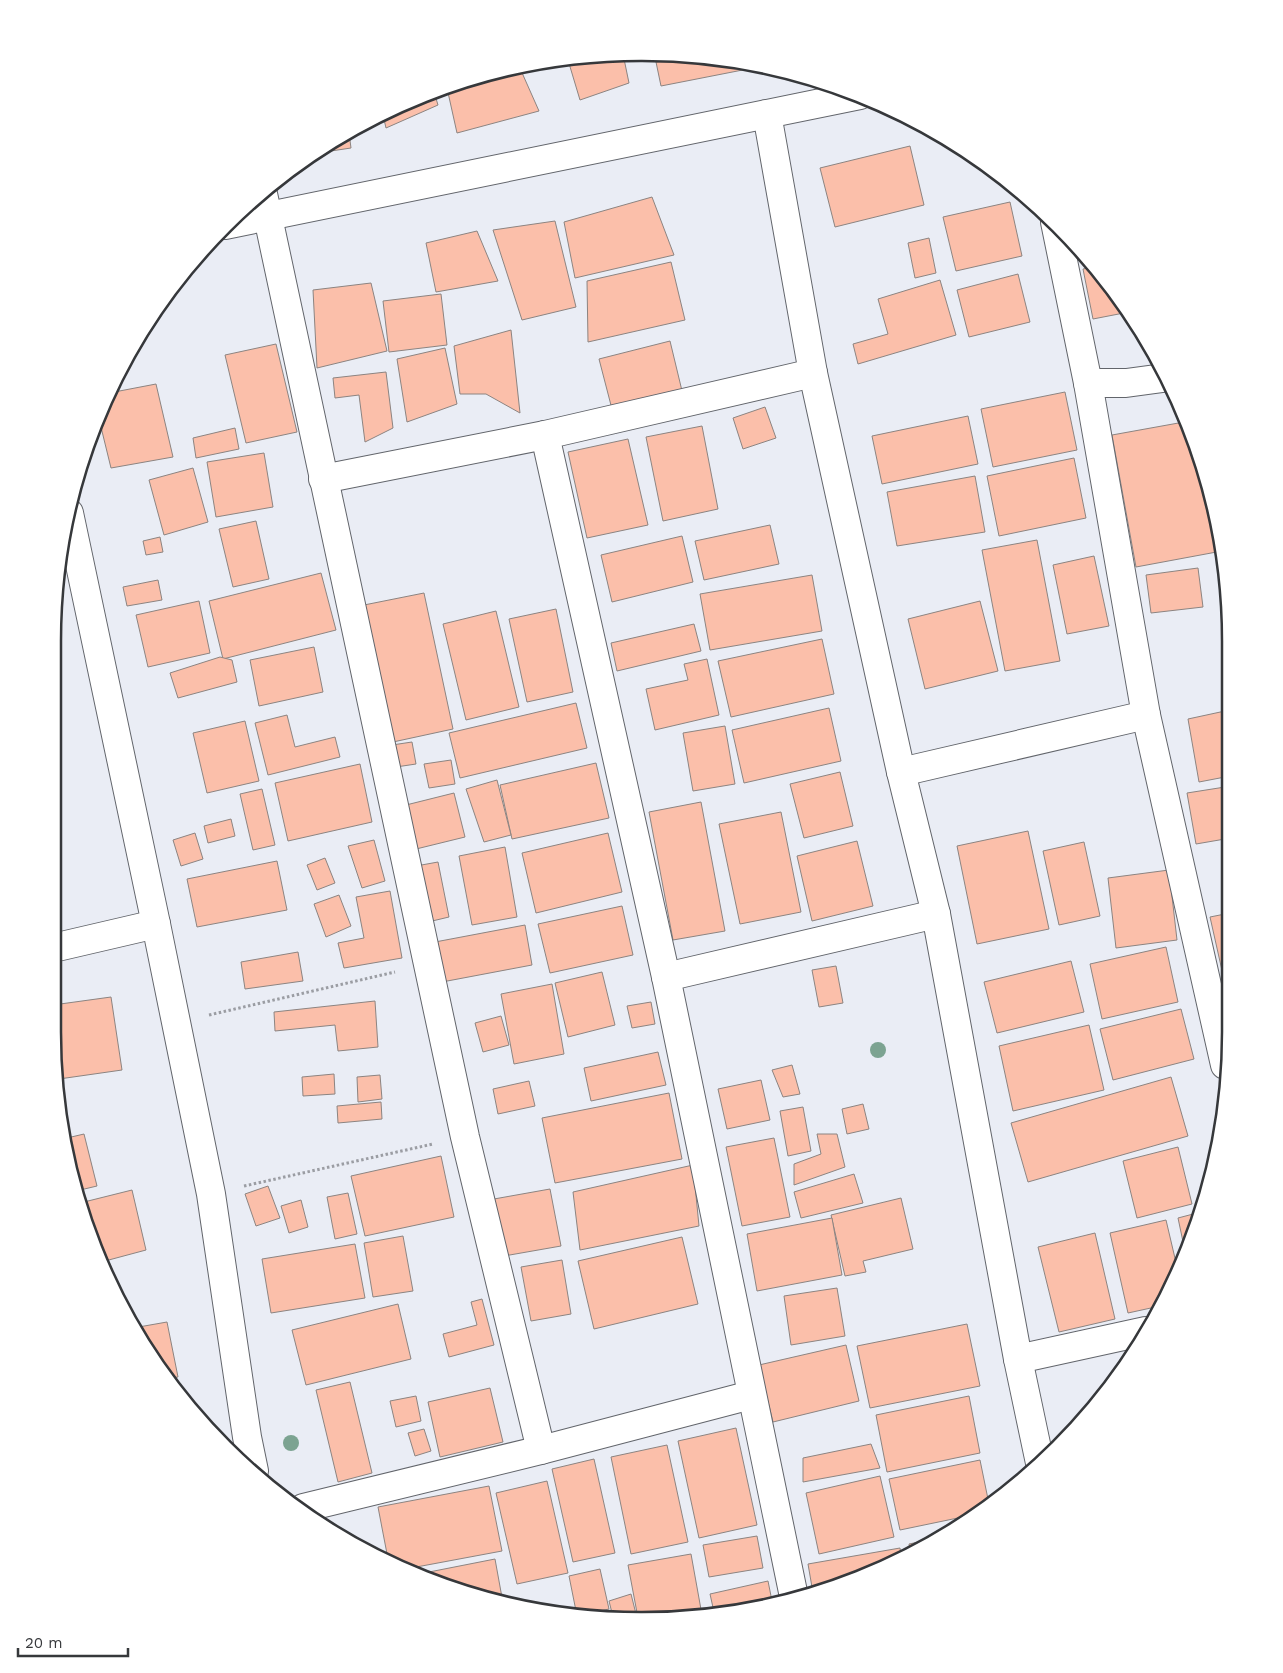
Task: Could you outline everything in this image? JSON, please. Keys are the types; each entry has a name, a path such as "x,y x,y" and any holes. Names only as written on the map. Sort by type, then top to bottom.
{"street":[{"path":"253,211 264,205 767,114 845,98"},
{"path":"767,114 813,373 901,772 936,914 1018,1359 1038,1455"},
{"path":"264,205 466,1137 541,1450"},
{"path":"1058,238 1088,384 1146,715 1222,1050"},
{"path":"323,478 545,434 813,373"},
{"path":"1088,384 1126,383 1159,378"},
{"path":"545,434 666,977 793,1592"},
{"path":"72,528 211,1194 252,1462"},
{"path":"901,772 1146,715"},
{"path":"666,977 936,914"},
{"path":"61,946 156,924"},
{"path":"1018,1359 1137,1333"},
{"path":"309,1507 541,1450 751,1395"}],"path":[{"path":"176,1022 428,965"},
{"path":"211,1194 466,1137"}],"building":[{"path":"625,61 629,83 580,100 570,66"},
{"path":"656,62 679,62 742,70 661,86"},
{"path":"522,73 539,111 457,133 448,94"},
{"path":"436,99 438,105 386,128 384,121"},
{"path":"350,140 351,148 332,151"},
{"path":"910,146 924,205 835,227 820,168"},
{"path":"652,197 674,255 575,278 564,222"},
{"path":"1010,202 1022,256 956,271 943,217"},
{"path":"555,221 576,307 522,320 493,230"},
{"path":"477,231 498,281 436,292 426,243"},
{"path":"929,238 936,273 915,278 908,243"},
{"path":"671,262 685,320 588,342 587,281"},
{"path":"1086,268 1120,314 1093,319 1083,269"},
{"path":"1018,274 1030,322 969,337 957,290"},
{"path":"940,280 956,335 858,364 853,344 888,334 878,299"},
{"path":"371,283 387,351 317,368 313,290"},
{"path":"441,294 447,345 389,352 383,301"},
{"path":"511,330 520,413 486,394 460,394 454,346"},
{"path":"670,341 683,395 613,413 599,359"},
{"path":"276,344 297,432 246,443 225,355"},
{"path":"445,348 457,404 407,422 397,359"},
{"path":"386,372 393,428 365,442 359,395 335,398 333,378"},
{"path":"156,384 173,457 111,468 101,429 118,391"},
{"path":"1065,392 1077,450 993,467 981,409"},
{"path":"765,407 776,438 743,449 733,418"},
{"path":"968,416 978,464 882,484 872,436"},
{"path":"1179,423 1202,491 1215,552 1136,567 1112,435"},
{"path":"702,426 718,509 663,521 646,437"},
{"path":"235,428 239,449 196,458 193,438"},
{"path":"628,439 648,525 587,538 568,452"},
{"path":"264,453 273,507 216,517 207,462"},
{"path":"1074,458 1086,518 999,536 987,476"},
{"path":"193,468 208,522 164,535 149,480"},
{"path":"975,476 985,532 897,546 887,492"},
{"path":"256,521 269,579 233,587 219,529"},
{"path":"770,525 779,564 704,580 695,541"},
{"path":"682,536 693,582 612,602 601,555"},
{"path":"160,537 163,552 146,555 143,541"},
{"path":"1037,540 1060,661 1005,671 982,550"},
{"path":"1094,556 1109,626 1067,634 1053,565"},
{"path":"1198,568 1203,607 1151,613 1146,575"},
{"path":"321,573 336,630 223,659 209,601"},
{"path":"812,575 822,631 710,650 700,594"},
{"path":"158,580 162,600 127,606 123,587"},
{"path":"424,593 453,729 393,742 364,605"},
{"path":"199,601 210,653 148,667 136,615"},
{"path":"980,601 998,671 925,689 908,619"},
{"path":"556,609 573,692 527,702 509,619"},
{"path":"496,611 519,707 466,720 443,624"},
{"path":"694,624 701,651 617,671 611,643"},
{"path":"822,639 834,694 731,717 718,661"},
{"path":"314,647 323,692 259,706 250,660"},
{"path":"220,657 232,660 237,682 178,698 170,673"},
{"path":"707,659 719,715 655,730 646,689 688,680 684,664"},
{"path":"576,703 587,748 460,778 449,733"},
{"path":"829,708 841,761 744,783 732,730"},
{"path":"1222,712 1222,778 1199,782 1188,719"},
{"path":"287,715 295,747 335,737 340,757 268,775 255,723"},
{"path":"245,721 259,781 207,793 193,733"},
{"path":"725,726 735,784 693,791 683,733"},
{"path":"412,742 416,764 396,767 392,745"},
{"path":"451,760 455,784 429,788 424,764"},
{"path":"596,763 609,818 512,839 500,785"},
{"path":"360,764 372,822 288,841 275,783"},
{"path":"840,772 853,826 804,838 790,784"},
{"path":"497,780 511,835 484,842 466,789"},
{"path":"1222,787 1222,840 1196,844 1187,793"},
{"path":"262,789 275,845 253,850 240,794"},
{"path":"454,793 465,837 412,850 402,806"},
{"path":"701,802 725,931 673,940 649,812"},
{"path":"781,812 801,912 740,924 719,824"},
{"path":"231,819 235,836 208,843 204,826"},
{"path":"1028,831 1049,929 977,944 957,846"},
{"path":"195,833 203,859 181,866 173,840"},
{"path":"608,833 622,892 536,913 522,853"},
{"path":"374,840 385,881 362,888 348,846"},
{"path":"857,841 873,906 812,921 797,856"},
{"path":"1084,842 1100,916 1059,925 1043,851"},
{"path":"505,847 517,917 472,925 459,856"},
{"path":"325,858 335,883 317,890 307,865"},
{"path":"277,861 287,910 197,927 187,879"},
{"path":"438,862 449,917 428,922 416,866"},
{"path":"1169,870 1177,940 1116,948 1108,878"},
{"path":"390,891 402,958 344,968 338,943 364,938 356,897"},
{"path":"339,895 351,926 326,937 314,904"},
{"path":"622,906 633,955 550,973 538,924"},
{"path":"1222,915 1222,971 1210,917"},
{"path":"525,925 532,965 442,982 435,942"},
{"path":"1166,947 1178,1002 1102,1019 1090,964"},
{"path":"298,952 303,981 245,989 241,962"},
{"path":"1071,961 1084,1012 997,1033 984,982"},
{"path":"836,966 843,1003 819,1007 812,970"},
{"path":"602,972 615,1025 568,1037 555,983"},
{"path":"552,984 564,1054 514,1064 501,994"},
{"path":"111,997 122,1070 63,1078 61,1004"},
{"path":"375,1001 378,1047 338,1051 335,1025 275,1031 274,1012"},
{"path":"651,1002 655,1024 632,1028 627,1006"},
{"path":"1181,1009 1194,1059 1113,1080 1100,1029"},
{"path":"501,1016 509,1045 483,1052 475,1023"},
{"path":"1089,1025 1104,1090 1013,1111 999,1046"},
{"path":"658,1052 666,1085 591,1101 584,1068"},
{"path":"792,1065 800,1094 783,1097 772,1070"},
{"path":"334,1074 335,1094 303,1096 302,1077"},
{"path":"380,1075 382,1099 358,1102 357,1077"},
{"path":"1171,1077 1188,1136 1028,1182 1011,1123"},
{"path":"761,1080 770,1120 727,1129 718,1089"},
{"path":"529,1081 535,1106 498,1114 493,1089"},
{"path":"669,1093 682,1159 555,1183 542,1118"},
{"path":"381,1102 382,1119 338,1123 337,1106"},
{"path":"863,1104 869,1129 847,1134 842,1109"},
{"path":"803,1107 811,1151 788,1156 780,1111"},
{"path":"84,1134 97,1186 83,1189 71,1137"},
{"path":"817,1134 837,1134 845,1167 794,1185 794,1164 821,1154"},
{"path":"774,1138 790,1217 742,1226 726,1147"},
{"path":"1178,1147 1192,1204 1137,1218 1123,1161"},
{"path":"441,1156 454,1217 365,1236 351,1176"},
{"path":"693,1165 699,1226 580,1250 573,1192"},
{"path":"854,1174 863,1203 801,1218 794,1192"},
{"path":"268,1186 280,1218 256,1226 245,1194"},
{"path":"550,1189 561,1246 504,1256 494,1199"},
{"path":"132,1190 146,1250 108,1260 87,1201"},
{"path":"348,1193 357,1234 335,1239 327,1197"},
{"path":"901,1198 913,1249 863,1261 866,1272 845,1276 831,1215"},
{"path":"301,1200 308,1227 289,1233 281,1206"},
{"path":"1192,1214 1183,1241 1178,1218"},
{"path":"832,1218 842,1275 757,1291 747,1234"},
{"path":"1166,1220 1175,1260 1151,1308 1128,1313 1110,1233"},
{"path":"1095,1233 1115,1319 1059,1332 1038,1247"},
{"path":"403,1236 413,1291 373,1297 364,1243"},
{"path":"682,1237 698,1304 594,1329 578,1261"},
{"path":"355,1244 365,1298 271,1313 262,1259"},
{"path":"562,1260 571,1314 531,1321 521,1267"},
{"path":"837,1288 845,1336 791,1345 784,1296"},
{"path":"482,1299 494,1345 449,1357 443,1334 477,1325 471,1302"},
{"path":"398,1304 411,1359 306,1385 292,1330"},
{"path":"167,1322 178,1377 176,1377 142,1326"},
{"path":"967,1324 980,1386 870,1408 857,1346"},
{"path":"846,1345 859,1401 773,1422 759,1365"},
{"path":"350,1382 372,1473 338,1482 316,1390"},
{"path":"490,1388 503,1442 440,1457 428,1402"},
{"path":"416,1396 421,1421 396,1427 390,1401"},
{"path":"969,1396 980,1453 887,1472 876,1415"},
{"path":"736,1428 757,1525 699,1538 678,1441"},
{"path":"424,1429 431,1451 415,1456 408,1433"},
{"path":"871,1444 880,1468 803,1482 803,1458"},
{"path":"667,1445 688,1542 631,1554 611,1457"},
{"path":"594,1459 615,1553 573,1562 552,1469"},
{"path":"980,1460 988,1497 958,1518 900,1530 889,1479"},
{"path":"880,1476 894,1537 819,1554 806,1493"},
{"path":"547,1481 568,1573 517,1584 496,1493"},
{"path":"489,1486 502,1551 417,1567 387,1553 378,1507"},
{"path":"757,1536 763,1568 709,1577 703,1545"},
{"path":"900,1548 900,1551 864,1568 812,1586 808,1564"},
{"path":"691,1554 701,1609 637,1612 628,1565"},
{"path":"495,1559 501,1595 455,1581 430,1572"},
{"path":"600,1569 609,1609 601,1611 575,1608 569,1576"},
{"path":"768,1581 771,1597 713,1607 710,1594"},
{"path":"631,1594 635,1612 612,1611 609,1601"}]}
